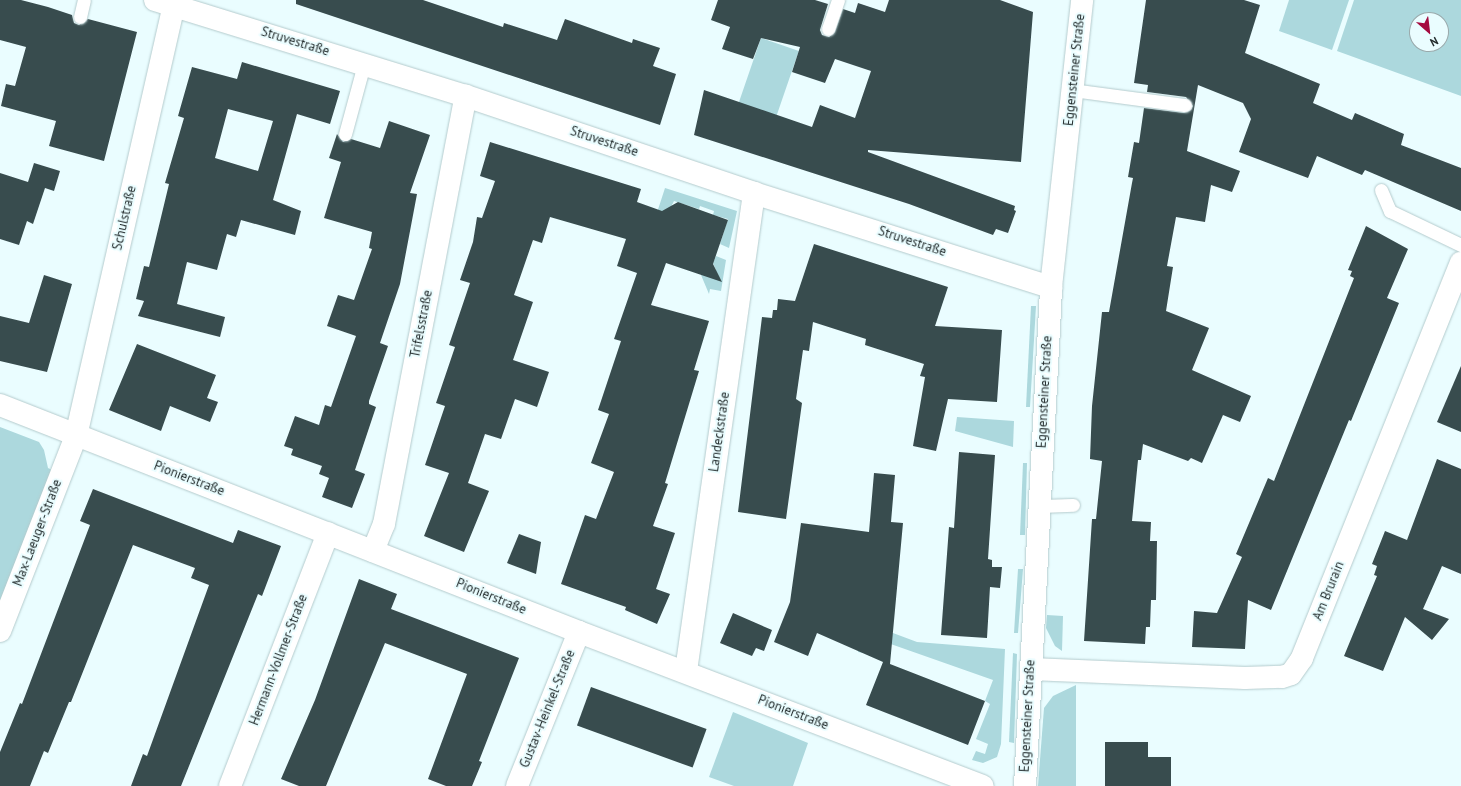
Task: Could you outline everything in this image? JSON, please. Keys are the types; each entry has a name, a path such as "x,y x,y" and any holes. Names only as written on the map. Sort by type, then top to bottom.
{"street":[{"name":"Eggensteiner Straße","path":"1025,786 1051,286 1082,0"},
{"name":"Struvestraße","path":"168,2 466,96 754,193 1051,286"},
{"name":"Schulstraße","path":"76,436 168,2"},
{"name":"Trifelsstraße","path":"373,551 384,524 466,96"},
{"name":"Landeckstraße","path":"686,671 754,193"},
{"name":"Am Brurain","path":"1031,670 1245,678 1282,677 1291,674 1302,658 1461,264"},
{"name":"Pionierstraße","path":"0,405 579,632 686,671 983,786"},
{"name":"Max-Laeuger-Straße","path":"0,631 76,436"},
{"name":"Hermann-Vollmer-Straße","path":"230,786 328,533"},
{"name":"Gustav-Heinkel-Straße","path":"518,786 579,632"}],"lane":[{"path":"80,17 84,0"},
{"path":"828,29 838,0"},
{"path":"345,134 364,64"},
{"path":"1072,90 1185,105"},
{"path":"1381,190 1390,211 1461,245"},
{"path":"1040,506 1073,506"}],"shaded area":[{"path":"1289,0 1349,0 1332,50 1279,31"},
{"path":"1354,0 1461,0 1461,96 1337,51"},
{"path":"761,38 799,51 776,117 738,104"},
{"path":"665,188 737,211 729,248 720,244 728,219 713,215 714,211 700,206 699,209 674,201 667,215 652,228"},
{"path":"716,256 726,260 721,291 710,289 709,294 701,275 716,270 713,263"},
{"path":"1031,306 1036,306 1030,407 1026,407"},
{"path":"957,417 1014,421 1013,447 955,431"},
{"path":"0,427 39,442 44,450 48,468 52,470 0,603"},
{"path":"1023,463 1027,463 1025,535 1020,535"},
{"path":"1018,569 1023,569 1018,633 1014,633"},
{"path":"1047,615 1063,616 1062,651 1055,646 1046,628"},
{"path":"861,626 893,633 917,642 1005,649 1001,744 997,757 983,763 972,760 976,751 985,754 988,744 976,739 990,704 985,701 993,680 885,642 869,654 858,652"},
{"path":"1013,653 1017,654 1014,743 1009,742"},
{"path":"1076,685 1076,786 1038,786 1044,708 1053,696"},
{"path":"733,712 808,743 793,786 734,786 709,777"}],"building":[{"path":"0,0 21,0 48,7 72,15 74,23 79,25 88,19 137,32 104,161 49,146 56,121 1,106 6,84 15,86 26,47 0,40"},
{"path":"296,0 423,0 503,27 504,23 557,40 565,19 632,43 633,39 660,48 653,66 676,74 660,125 296,4"},
{"path":"718,0 815,0 828,4 820,30 822,35 829,37 835,32 843,9 855,13 858,3 885,12 889,0 1000,0 1033,12 1021,162 868,150 868,152 1015,206 1014,210 1016,211 1008,233 996,229 993,235 909,204 694,135 704,90 812,127 820,105 855,118 871,71 835,59 825,83 792,72 800,47 761,38 753,59 722,49 730,27 711,20"},
{"path":"1146,0 1244,0 1260,5 1245,53 1320,84 1313,103 1352,120 1355,113 1404,134 1401,145 1461,168 1461,211 1365,170 1362,175 1317,156 1308,178 1239,152 1251,119 1243,103 1198,85 1187,151 1240,171 1232,192 1211,185 1205,222 1176,217 1167,266 1173,267 1166,311 1209,328 1192,370 1251,396 1240,422 1223,415 1202,463 1191,458 1188,461 1143,444 1141,460 1138,460 1132,521 1151,522 1150,541 1157,541 1156,600 1151,600 1150,627 1146,627 1145,644 1084,641 1092,519 1096,519 1102,461 1090,459 1092,406 1102,312 1109,312 1133,178 1128,177 1134,142 1139,143 1144,108 1184,113 1191,110 1193,106 1186,97 1147,92 1148,85 1134,83"},
{"path":"242,62 340,91 330,124 297,114 273,200 301,211 295,235 241,220 236,237 227,234 217,270 187,262 177,304 225,317 220,337 138,316 144,301 136,299 144,266 149,267 169,184 165,183 184,118 178,116 192,67 237,79","holes":["228,109 273,121 258,171 215,158"]},
{"path":"389,121 430,135 410,193 417,194 400,284 380,343 388,346 369,401 369,404 376,407 355,470 365,474 352,508 322,497 329,478 319,474 322,466 291,455 293,449 284,446 295,416 319,425 325,405 331,407 356,336 327,326 338,295 354,300 372,249 369,248 372,232 324,218 341,162 329,158 337,134 343,142 351,139 380,148"},
{"path":"490,142 641,189 637,202 662,211 678,202 728,220 713,264 722,282 666,263 651,305 709,321 694,370 699,371 665,483 668,484 653,526 675,533 656,589 670,594 657,624 625,610 626,607 561,584 585,515 596,519 614,472 591,463 609,414 598,410 621,341 614,339 637,273 617,266 626,239 550,217 542,243 533,240 514,295 533,302 513,360 549,372 537,407 515,399 501,439 485,434 468,483 489,491 464,552 424,536 449,473 425,465 445,406 436,403 455,347 449,345 470,283 460,280 473,242 477,217 482,218 495,181 480,176"},
{"path":"34,163 60,171 54,191 45,188 33,224 27,221 19,245 0,239 0,173 28,182"},
{"path":"1366,226 1408,249 1387,298 1399,303 1351,421 1349,420 1271,610 1248,600 1245,649 1192,647 1194,611 1217,613 1242,557 1236,554 1268,478 1274,481 1354,278 1350,276 1352,271 1348,270"},
{"path":"814,244 948,287 935,326 1002,330 997,402 948,399 936,451 913,446 925,377 920,376 924,364 865,345 866,339 813,322 809,351 803,350 796,399 802,403 786,519 738,512 762,317 772,318 773,310 777,310 778,299 795,301"},
{"path":"44,275 72,284 47,372 0,361 0,316 29,323"},
{"path":"137,344 216,375 207,398 218,402 210,422 170,406 161,431 109,410"},
{"path":"1461,366 1461,432 1437,422"},
{"path":"959,452 995,455 988,559 992,560 992,567 1002,567 1000,588 990,587 987,638 941,635 949,527 954,528"},
{"path":"1437,459 1461,469 1461,574 1442,566 1423,609 1449,619 1432,640 1405,617 1383,671 1344,656 1377,576 1374,575 1377,566 1372,564 1385,531 1407,540"},
{"path":"874,473 895,475 891,522 903,523 890,664 985,701 968,745 866,705 883,662 817,633 808,656 774,642 790,602 801,523 869,532"},
{"path":"93,489 233,543 238,530 281,546 262,596 258,594 181,786 131,786 143,754 147,756 209,585 191,578 195,568 133,545 71,702 69,702 48,753 44,751 30,786 0,786 0,752 20,703 22,704 90,525 80,521"},
{"path":"519,534 541,542 536,574 507,563"},
{"path":"359,579 397,594 391,609 519,658 479,761 482,762 472,786 446,786 428,779 467,674 385,643 326,786 299,786 281,779 315,700"},
{"path":"733,613 772,630 764,651 756,648 752,656 720,643"},
{"path":"591,687 707,729 693,768 577,726"},
{"path":"1105,742 1148,742 1148,757 1171,757 1171,786 1105,786"}]}
